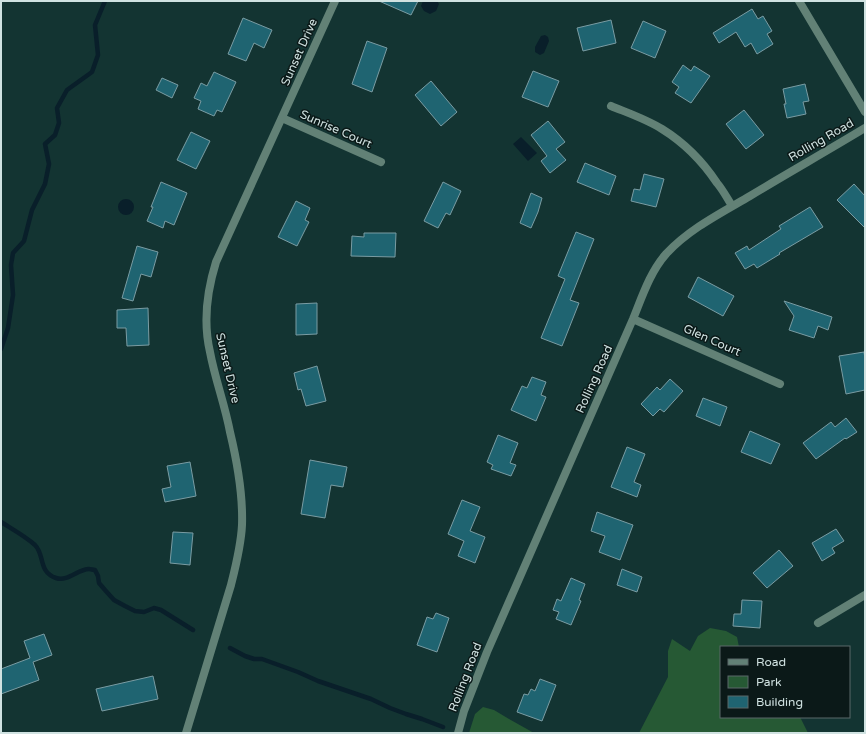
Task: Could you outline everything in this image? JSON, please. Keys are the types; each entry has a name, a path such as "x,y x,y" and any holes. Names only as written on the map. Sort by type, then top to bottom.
{"street":[{"name":"Sunset Drive","path":"186,733 231,585 241,543 241,500 237,468 230,431 209,351 206,327 207,302 211,277 216,262 335,1"},
{"path":"799,1 865,112"},
{"path":"611,106 641,118 662,129 680,142 700,161 718,183 732,206"},
{"name":"Sunrise Court","path":"282,118 381,162"},
{"name":"Rolling Road","path":"458,733 469,697 487,652 657,267 666,254 680,240 691,232 732,206 865,128"},
{"name":"Glen Court","path":"633,319 780,384"},
{"path":"818,623 865,595"}],"green space":[{"path":"710,628 726,631 737,637 739,646 720,646 720,718 800,718 808,733 639,733 668,677 668,651 672,639 690,651 698,636"},
{"path":"483,707 494,710 534,733 469,733 475,714"}],"water":[{"path":"423,1 437,1 439,4 436,11 430,14 424,11 421,6"},
{"path":"545,35 548,37 549,41 544,53 540,55 535,52 535,47 541,36"},
{"path":"521,137 537,153 528,161 513,144"},
{"path":"126,199 132,201 134,207 132,213 126,215 120,213 118,207 120,201"}],"building":[{"path":"379,1 418,1 411,15"},
{"path":"752,9 758,19 763,16 772,31 767,34 773,44 757,54 751,43 745,47 736,32 719,43 713,33"},
{"path":"243,18 272,30 264,48 254,43 246,61 228,54"},
{"path":"611,20 616,43 583,51 577,28"},
{"path":"643,21 666,31 655,58 631,48"},
{"path":"367,41 387,48 372,92 352,84"},
{"path":"683,65 691,71 694,66 710,76 691,103 675,93 679,87 672,82"},
{"path":"533,71 559,81 548,107 522,97"},
{"path":"214,72 236,82 222,112 217,110 214,116 198,109 201,101 194,98 201,83 207,86"},
{"path":"162,78 178,85 172,98 156,90"},
{"path":"431,81 457,112 441,126 415,95"},
{"path":"805,84 809,101 803,102 806,114 787,118 783,89"},
{"path":"744,110 764,135 746,149 726,124"},
{"path":"548,121 565,142 556,149 566,160 550,173 541,161 547,156 531,135"},
{"path":"191,132 210,141 196,169 177,160"},
{"path":"585,163 616,176 609,195 577,182"},
{"path":"644,174 664,179 656,207 631,201 634,189 640,190"},
{"path":"161,182 187,193 174,225 165,221 163,228 147,221"},
{"path":"443,182 461,191 450,215 446,213 438,228 424,221"},
{"path":"854,184 865,196 865,228 837,200"},
{"path":"531,193 542,198 531,228 520,223"},
{"path":"296,201 310,208 305,220 309,222 297,246 278,237"},
{"path":"810,207 823,227 757,268 754,264 745,269 735,253 747,246 749,250 781,229 779,226"},
{"path":"576,232 594,239 570,300 579,303 562,346 541,338 565,279 558,276"},
{"path":"364,233 396,233 395,257 351,256 352,236 364,237"},
{"path":"137,246 158,252 151,277 141,274 133,301 122,298"},
{"path":"698,277 734,296 723,316 688,297"},
{"path":"784,301 832,317 828,330 818,326 814,338 789,330 794,316"},
{"path":"317,303 317,334 296,335 296,304"},
{"path":"148,308 149,345 127,346 126,328 117,328 117,310"},
{"path":"864,352 865,390 846,394 839,356"},
{"path":"317,366 326,401 306,406 301,389 298,390 294,373"},
{"path":"532,377 546,382 541,395 546,397 536,421 511,410 522,386 527,388"},
{"path":"670,379 683,391 664,412 660,409 653,416 641,404 657,387 660,390"},
{"path":"703,398 727,407 720,426 696,416"},
{"path":"846,418 857,432 846,439 845,438 816,459 803,443 831,422 835,427"},
{"path":"750,431 780,444 771,464 741,452"},
{"path":"498,435 518,443 510,463 516,465 511,476 491,469 493,465 487,462"},
{"path":"627,447 645,454 634,482 641,485 637,497 611,487"},
{"path":"310,460 347,467 343,487 331,485 325,518 301,514"},
{"path":"190,462 196,496 165,502 162,489 171,487 167,466"},
{"path":"462,500 480,507 470,531 485,537 475,563 458,556 464,541 448,534"},
{"path":"597,512 633,525 620,560 599,552 605,536 591,531"},
{"path":"836,529 844,541 832,548 835,553 822,561 812,543"},
{"path":"173,532 193,533 190,565 170,563"},
{"path":"779,550 793,566 767,588 753,573"},
{"path":"622,569 642,577 637,592 617,585"},
{"path":"571,578 585,584 579,600 581,601 571,625 556,619 559,612 553,610 557,599 561,601"},
{"path":"742,600 762,601 760,628 733,626 734,614 741,614"},
{"path":"436,613 449,618 437,652 417,645 427,617 433,619"},
{"path":"44,634 52,655 33,662 39,680 1,694 1,669 30,658 24,641"},
{"path":"153,676 158,699 102,711 96,689"},
{"path":"540,679 556,685 542,721 517,712 524,694 528,695 531,689 535,691"}],"waterway":[{"path":"1,349 8,328 13,295 11,265 13,253 24,241 32,210 45,184 49,164 45,144 55,135 59,123 57,108 67,90 92,72 98,55 95,25 105,1"},
{"path":"1,522 35,545 40,554 44,568 50,575 60,579 69,577 81,571 89,569 95,570 99,583 114,600 135,611 144,612 154,608 161,610 193,630"},
{"path":"230,648 245,656 254,659 262,659 443,727"}]}
